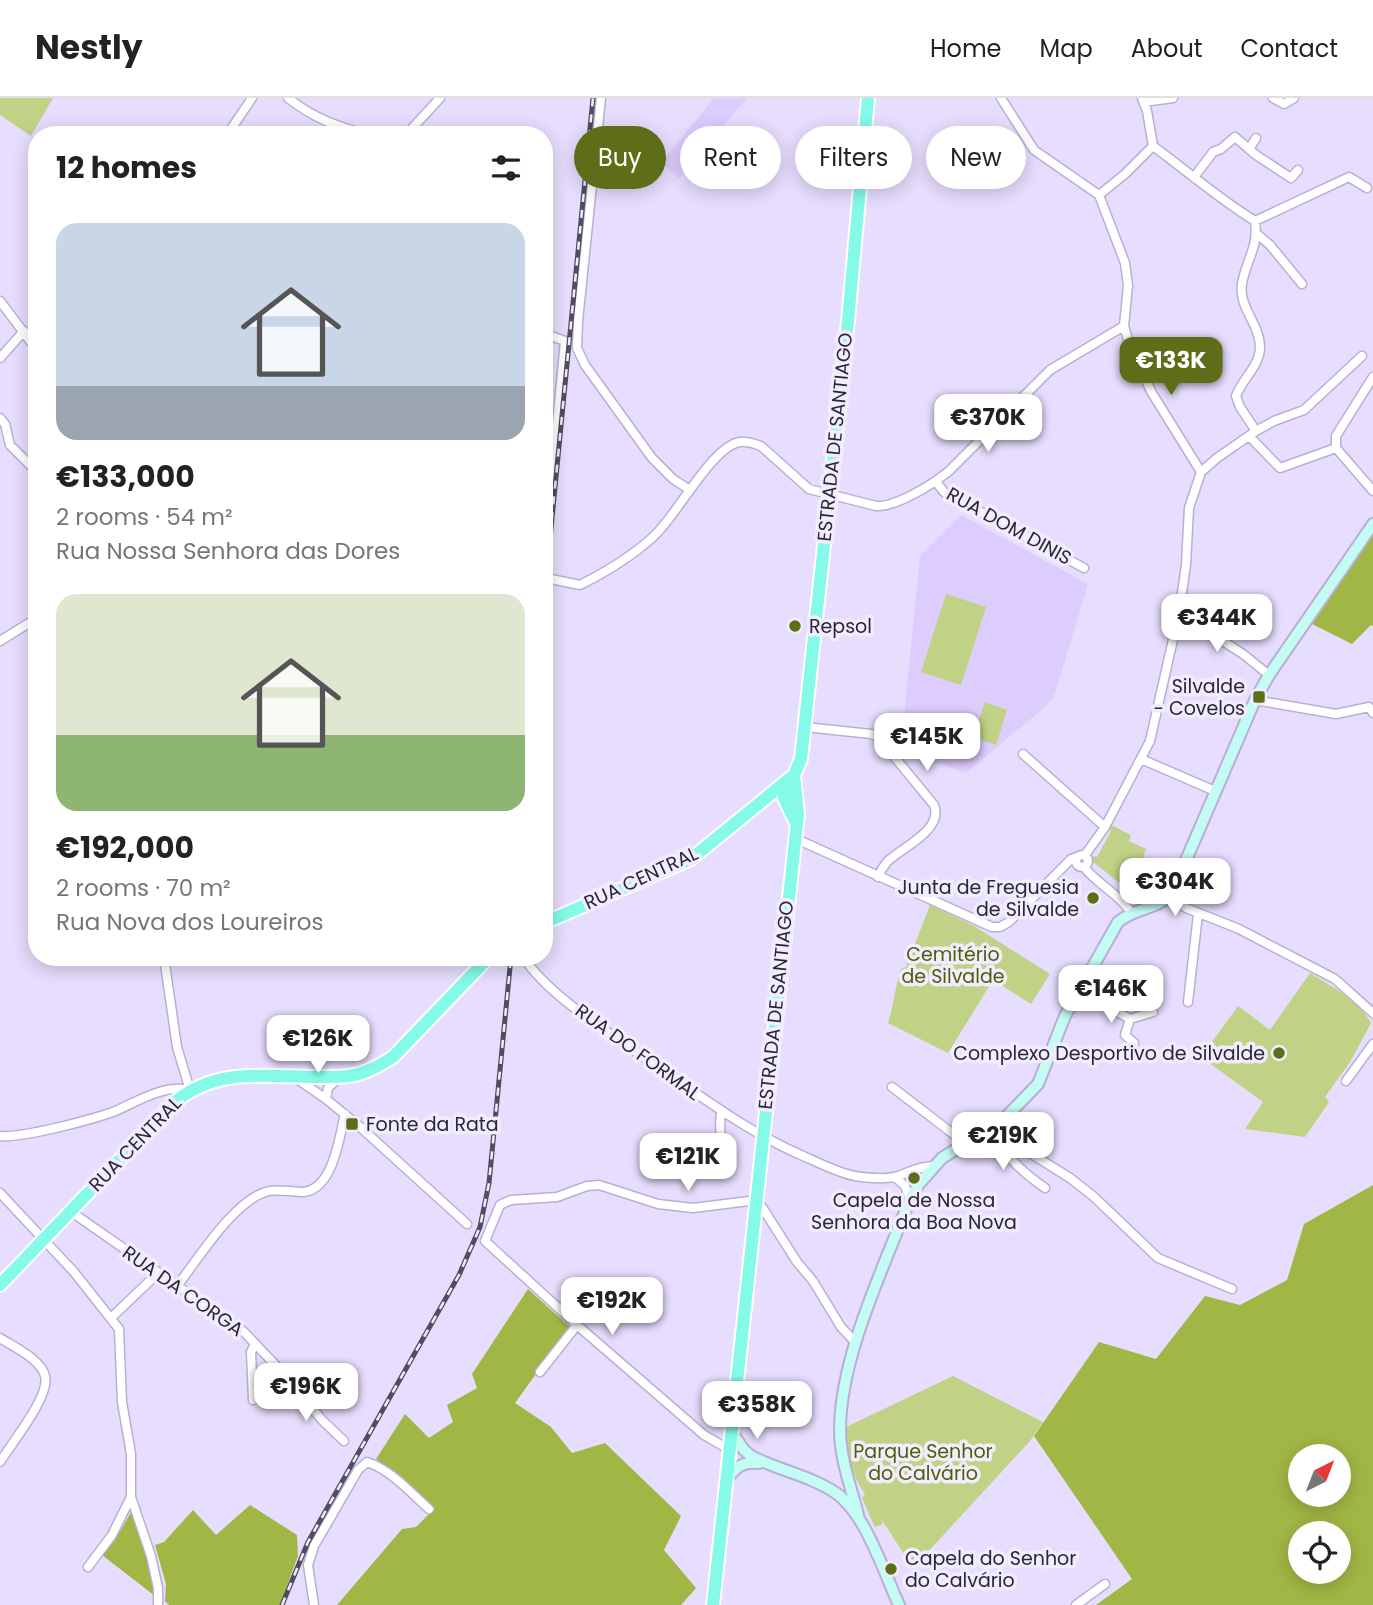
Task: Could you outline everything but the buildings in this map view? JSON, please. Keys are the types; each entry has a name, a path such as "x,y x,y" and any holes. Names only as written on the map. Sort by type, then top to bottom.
{"main road":[{"name":"ESTRADA DE SANTIAGO","path":"713,1605 796,822 784,792 800,759 805,727 848,321 868,98"},
{"path":"898,1604 858,1515 840,1431 848,1371 856,1343 910,1199 933,1166 1003,1120 1038,1084 1065,1016 1118,922 1130,912 1155,906 1171,895 1255,700 1269,675 1373,524"},
{"name":"RUA CENTRAL","path":"553,919 691,859 784,792"},
{"name":"RUA CENTRAL","path":"0,1285 176,1101 190,1090 205,1082 224,1078 338,1077 357,1075 375,1068 393,1057 480,966"},
{"path":"732,1432 748,1459"},
{"path":"730,1450 736,1460 748,1459 769,1465 822,1485 846,1501 858,1515"},
{"path":"727,1479 735,1468 748,1459"},
{"path":"822,1485 837,1482 846,1469"}],"street":[{"path":"233,126 252,98"},
{"path":"288,98 307,113 337,126"},
{"path":"414,126 440,98"},
{"path":"601,98 578,321 578,348 585,365 637,439 663,470 690,490"},
{"path":"1001,98 1034,150 1099,195 1125,263 1128,285 1124,326 1131,350 1152,393 1201,472"},
{"path":"1173,98 1143,100 1153,146 1234,208 1255,220"},
{"path":"1273,98 1284,104 1294,98"},
{"path":"1195,176 1213,152 1235,137 1291,178 1298,170"},
{"path":"1249,149 1256,138"},
{"path":"1099,195 1153,146"},
{"path":"1255,220 1349,177 1367,188"},
{"path":"1255,220 1257,234 1242,284 1242,298 1258,332 1261,348 1257,361 1236,396 1253,433 1280,468 1336,448"},
{"path":"1257,234 1270,245 1302,285"},
{"path":"0,301 28,337"},
{"path":"553,579 580,585 654,537 727,448 739,442 761,446 809,489 885,506 936,482 969,453 1050,370 1124,326"},
{"path":"0,358 24,331"},
{"path":"553,337 565,341 553,465"},
{"path":"794,838 992,927 1000,927 1009,922 1061,871 1081,861 1105,827 1141,759 1156,719 1179,612 1186,565 1189,508 1201,472 1253,433 1274,421 1304,410 1362,356"},
{"path":"1373,377 1336,436 1336,448 1373,491"},
{"path":"0,418 5,424 10,445 28,463"},
{"name":"RUA DOM DINIS","path":"936,482 944,492 1084,568"},
{"path":"1179,612 1243,654 1269,675"},
{"path":"0,641 28,624"},
{"path":"1255,700 1336,715 1369,707 1373,713"},
{"path":"805,727 878,737 934,805 937,814 933,824 887,863 878,877"},
{"path":"1023,754 1105,827"},
{"path":"1141,759 1215,791"},
{"path":"1081,861 1092,877 1120,898 1130,912"},
{"path":"1171,895 1185,908 1239,929 1335,979 1373,1013"},
{"path":"1188,1002 1198,914"},
{"path":"0,1136 36,1132 109,1113 177,1087 190,1090 177,1047 165,966"},
{"name":"RUA DO FORMAL","path":"532,966 549,986 594,1023 721,1111 792,1152 854,1176 895,1177 918,1167 933,1166"},
{"path":"1079,991 1130,1019 1153,1012"},
{"path":"1130,1019 1125,1035 1133,1043"},
{"path":"1346,1081 1373,1044"},
{"path":"293,1077 345,1114 467,1224"},
{"path":"326,1099 328,1088 338,1077"},
{"path":"892,1087 965,1143"},
{"path":"721,1111 719,1129 724,1152 730,1161"},
{"path":"177,1286 206,1248 248,1201 274,1189 302,1192 315,1189 322,1182 332,1164 345,1114"},
{"path":"1003,1120 1017,1145 1070,1178 1093,1196 1158,1258 1232,1289"},
{"path":"990,1128 1009,1159 1045,1188"},
{"path":"895,1177 905,1186 910,1199"},
{"path":"730,1450 704,1435 485,1241 496,1212 505,1201 557,1197 587,1186 600,1185 658,1204 693,1208 755,1202 762,1207 797,1262 813,1281 841,1327 856,1343"},
{"path":"0,1193 119,1329 122,1402 131,1454 131,1497 151,1556 158,1588 158,1605"},
{"name":"RUA DA CORGA","path":"70,1211 244,1332 344,1441"},
{"path":"111,1318 158,1273"},
{"path":"540,1372 577,1325"},
{"path":"0,1338 36,1364 45,1374 46,1386 0,1462"},
{"path":"253,1400 251,1352 255,1344"},
{"path":"314,1605 308,1565 314,1546 358,1470 367,1462 398,1481 429,1509"},
{"path":"88,1567 112,1535 131,1497"},
{"path":"1076,1605 1105,1584"}],"shaded area":[{"path":"714,98 747,98 723,126 691,126"},
{"path":"680,140 679,178 666,167 666,157"},
{"path":"961,515 1088,584 1054,697 966,773 906,752 901,746 920,556"}],"green space":[{"path":"0,98 53,98 37,126 28,126 28,134 0,115"},
{"path":"1373,532 1373,626 1352,644 1310,623"},
{"path":"946,594 986,607 961,685 921,672"},
{"path":"985,702 1007,710 996,745 973,737"},
{"path":"1111,825 1131,835 1129,841 1146,849 1143,857 1172,870 1158,894 1139,897 1121,888 1122,885 1092,861 1111,831"},
{"name":"Cemitério de Silvalde","path":"930,905 974,926 1050,974 1031,1004 993,980 948,1053 888,1023 901,969 906,967"},
{"name":"Complexo Desportivo de Silvalde","path":"1310,973 1352,1000 1371,1023 1350,1062 1325,1097 1329,1102 1305,1137 1245,1129 1263,1102 1201,1057 1238,1006 1270,1030"},
{"path":"1373,1185 1373,1605 1096,1605 1132,1579 1034,1436 1099,1342 1156,1359 1205,1296 1240,1305 1287,1280 1304,1224"},
{"path":"528,1289 570,1327 515,1403 551,1427 572,1453 605,1443 681,1516 664,1550 696,1588 681,1605 337,1605 402,1529 416,1527 435,1508 376,1459 405,1414 429,1438 453,1422 447,1405 477,1388 472,1374"},
{"name":"Parque Senhor do Calvário","path":"953,1376 1043,1422 1030,1441 913,1568 880,1517 883,1524 875,1527 862,1498 865,1494 850,1462 846,1427"},
{"path":"250,1505 297,1535 298,1556 280,1605 169,1605 165,1601 166,1584 155,1545 164,1542 193,1510 216,1535"},
{"path":"131,1512 149,1562 155,1596 102,1555"}],"railway":[{"path":"553,508 593,98"},
{"path":"282,1605 308,1542 459,1275 480,1227 489,1183 510,966"}],"place":[{"name":"Repsol","path":"795,626"},
{"name":"Silvalde - Covelos","path":"1259,697"},
{"name":"Junta de Freguesia de Silvalde","path":"1093,898"},
{"name":"Complexo Desportivo de Silvalde","path":"1279,1053"},
{"name":"Fonte da Rata","path":"352,1124"},
{"name":"Capela de Nossa Senhora da Boa Nova","path":"914,1178"},
{"name":"Capela do Senhor do Calvário","path":"891,1569"}]}
